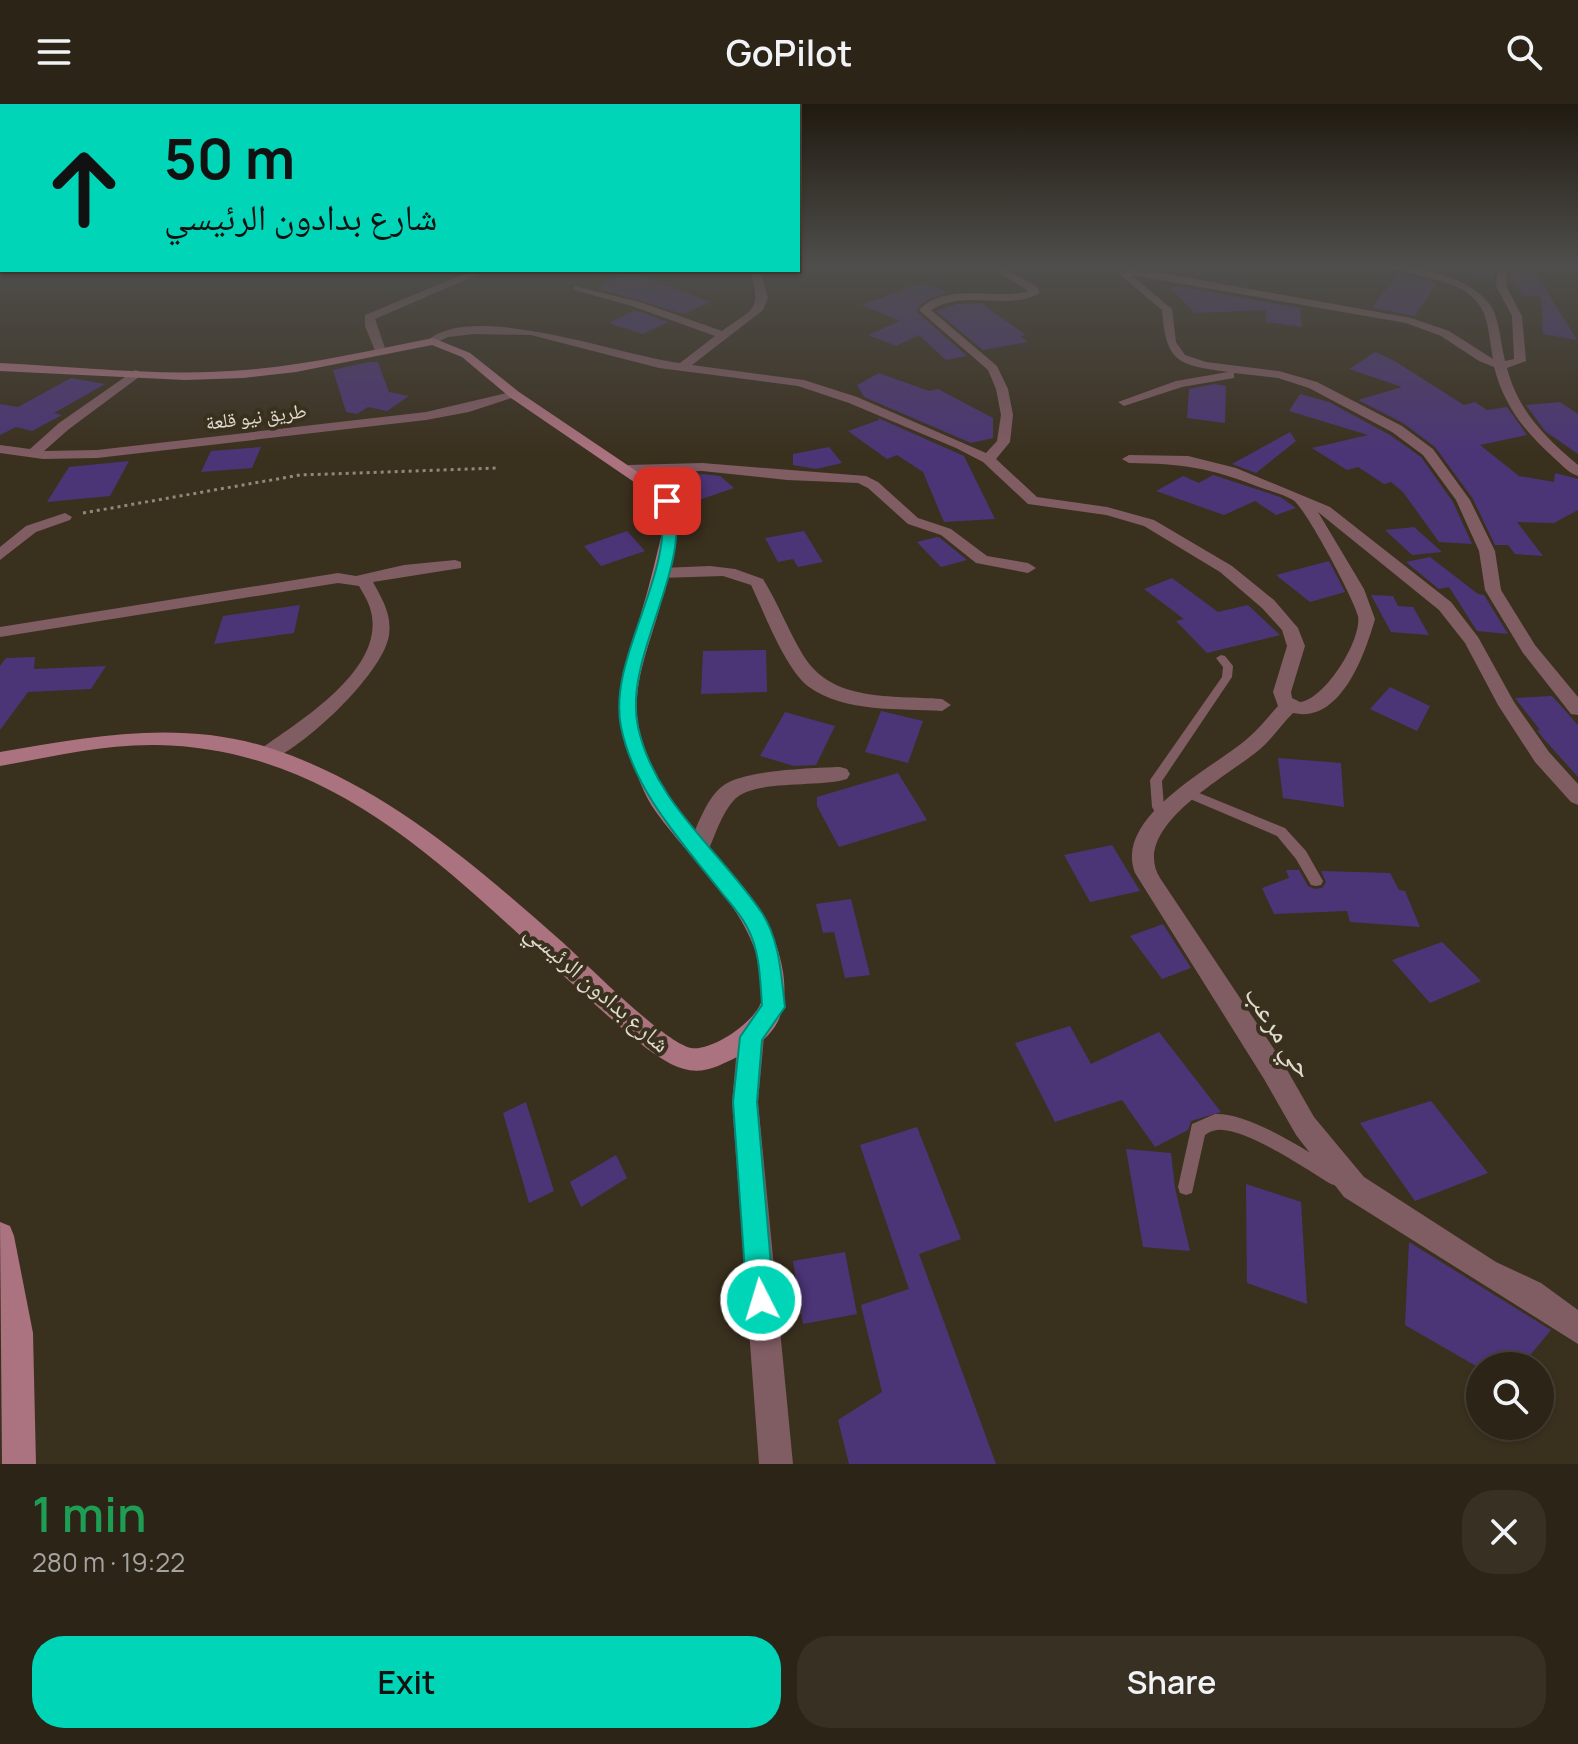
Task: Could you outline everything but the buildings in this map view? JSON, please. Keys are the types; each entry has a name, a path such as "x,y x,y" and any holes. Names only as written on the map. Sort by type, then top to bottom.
{"main road":[{"path":"0,367 198,376 261,372 433,341 466,355 515,395 658,492 670,509 672,521 628,691 629,724 636,750 659,800 755,920 768,951 773,1007 751,1037"},
{"name":"شارع بدادون الرئيسي","path":"0,759 102,742 157,738 204,742 266,755 339,783 428,840 657,1042 673,1052 689,1060 702,1060 751,1037"},
{"path":"0,1236 18,1333 19,1464"}],"street":[{"path":"371,327 380,351"},
{"path":"701,327 722,335"},
{"path":"681,368 731,327"},
{"path":"945,327 993,368 1002,389 1007,415 1003,442 988,459"},
{"path":"1169,327 1170,342 1181,357 1204,365 1297,380 1333,394 1404,434 1428,452 1463,500 1487,551 1493,590 1529,649 1578,709"},
{"path":"1431,327 1476,355 1502,365 1520,361 1518,327"},
{"path":"1492,327 1505,384 1522,416 1578,472"},
{"path":"433,341 445,334 462,332 531,332 681,368 776,378 831,392 887,413 988,459 1033,501 1138,518 1176,537 1240,580 1281,617 1295,638 1295,653 1281,696 1289,706 1307,708 1328,697 1344,674 1367,619 1356,589 1302,498"},
{"path":"1124,402 1180,384 1250,371"},
{"path":"33,454 64,426 135,374"},
{"name":"طريق نيو قلعة","path":"0,449 33,454 97,454 426,416 515,395"},
{"path":"1129,459 1188,460 1273,486 1325,510 1445,606 1472,641 1525,731 1578,797"},
{"path":"628,469 702,467 775,475 861,479 873,485 913,521 946,532 976,557 1028,568"},
{"path":"0,555 31,529 65,517"},
{"path":"359,580 404,570 455,565"},
{"path":"661,573 729,572 745,575 757,582 796,658 814,682 827,690 847,698 942,705"},
{"path":"0,632 338,578 365,582 376,596 382,629 367,670 339,699 266,755"},
{"name":"حي مرعب","path":"1289,706 1256,742 1187,793 1163,816 1146,841 1143,865 1305,1126 1354,1187 1486,1272 1530,1294 1578,1329"},
{"path":"698,849 719,805 731,790 776,778 840,774"},
{"path":"751,1037 745,1102 776,1464"}],"lane":[{"path":"1163,816 1158,807 1156,780 1227,677 1228,666 1221,658"},
{"path":"1187,793 1281,832 1301,855 1316,881"},
{"path":"1186,1187 1198,1130 1210,1122 1222,1122 1253,1133 1354,1187"}],"path":[{"path":"65,517 300,475 499,468"}],"route":[{"path":"667,501 672,521 628,691 629,724 636,750 659,800 755,920 768,951 773,1007 751,1037 745,1102 761,1300"}]}
